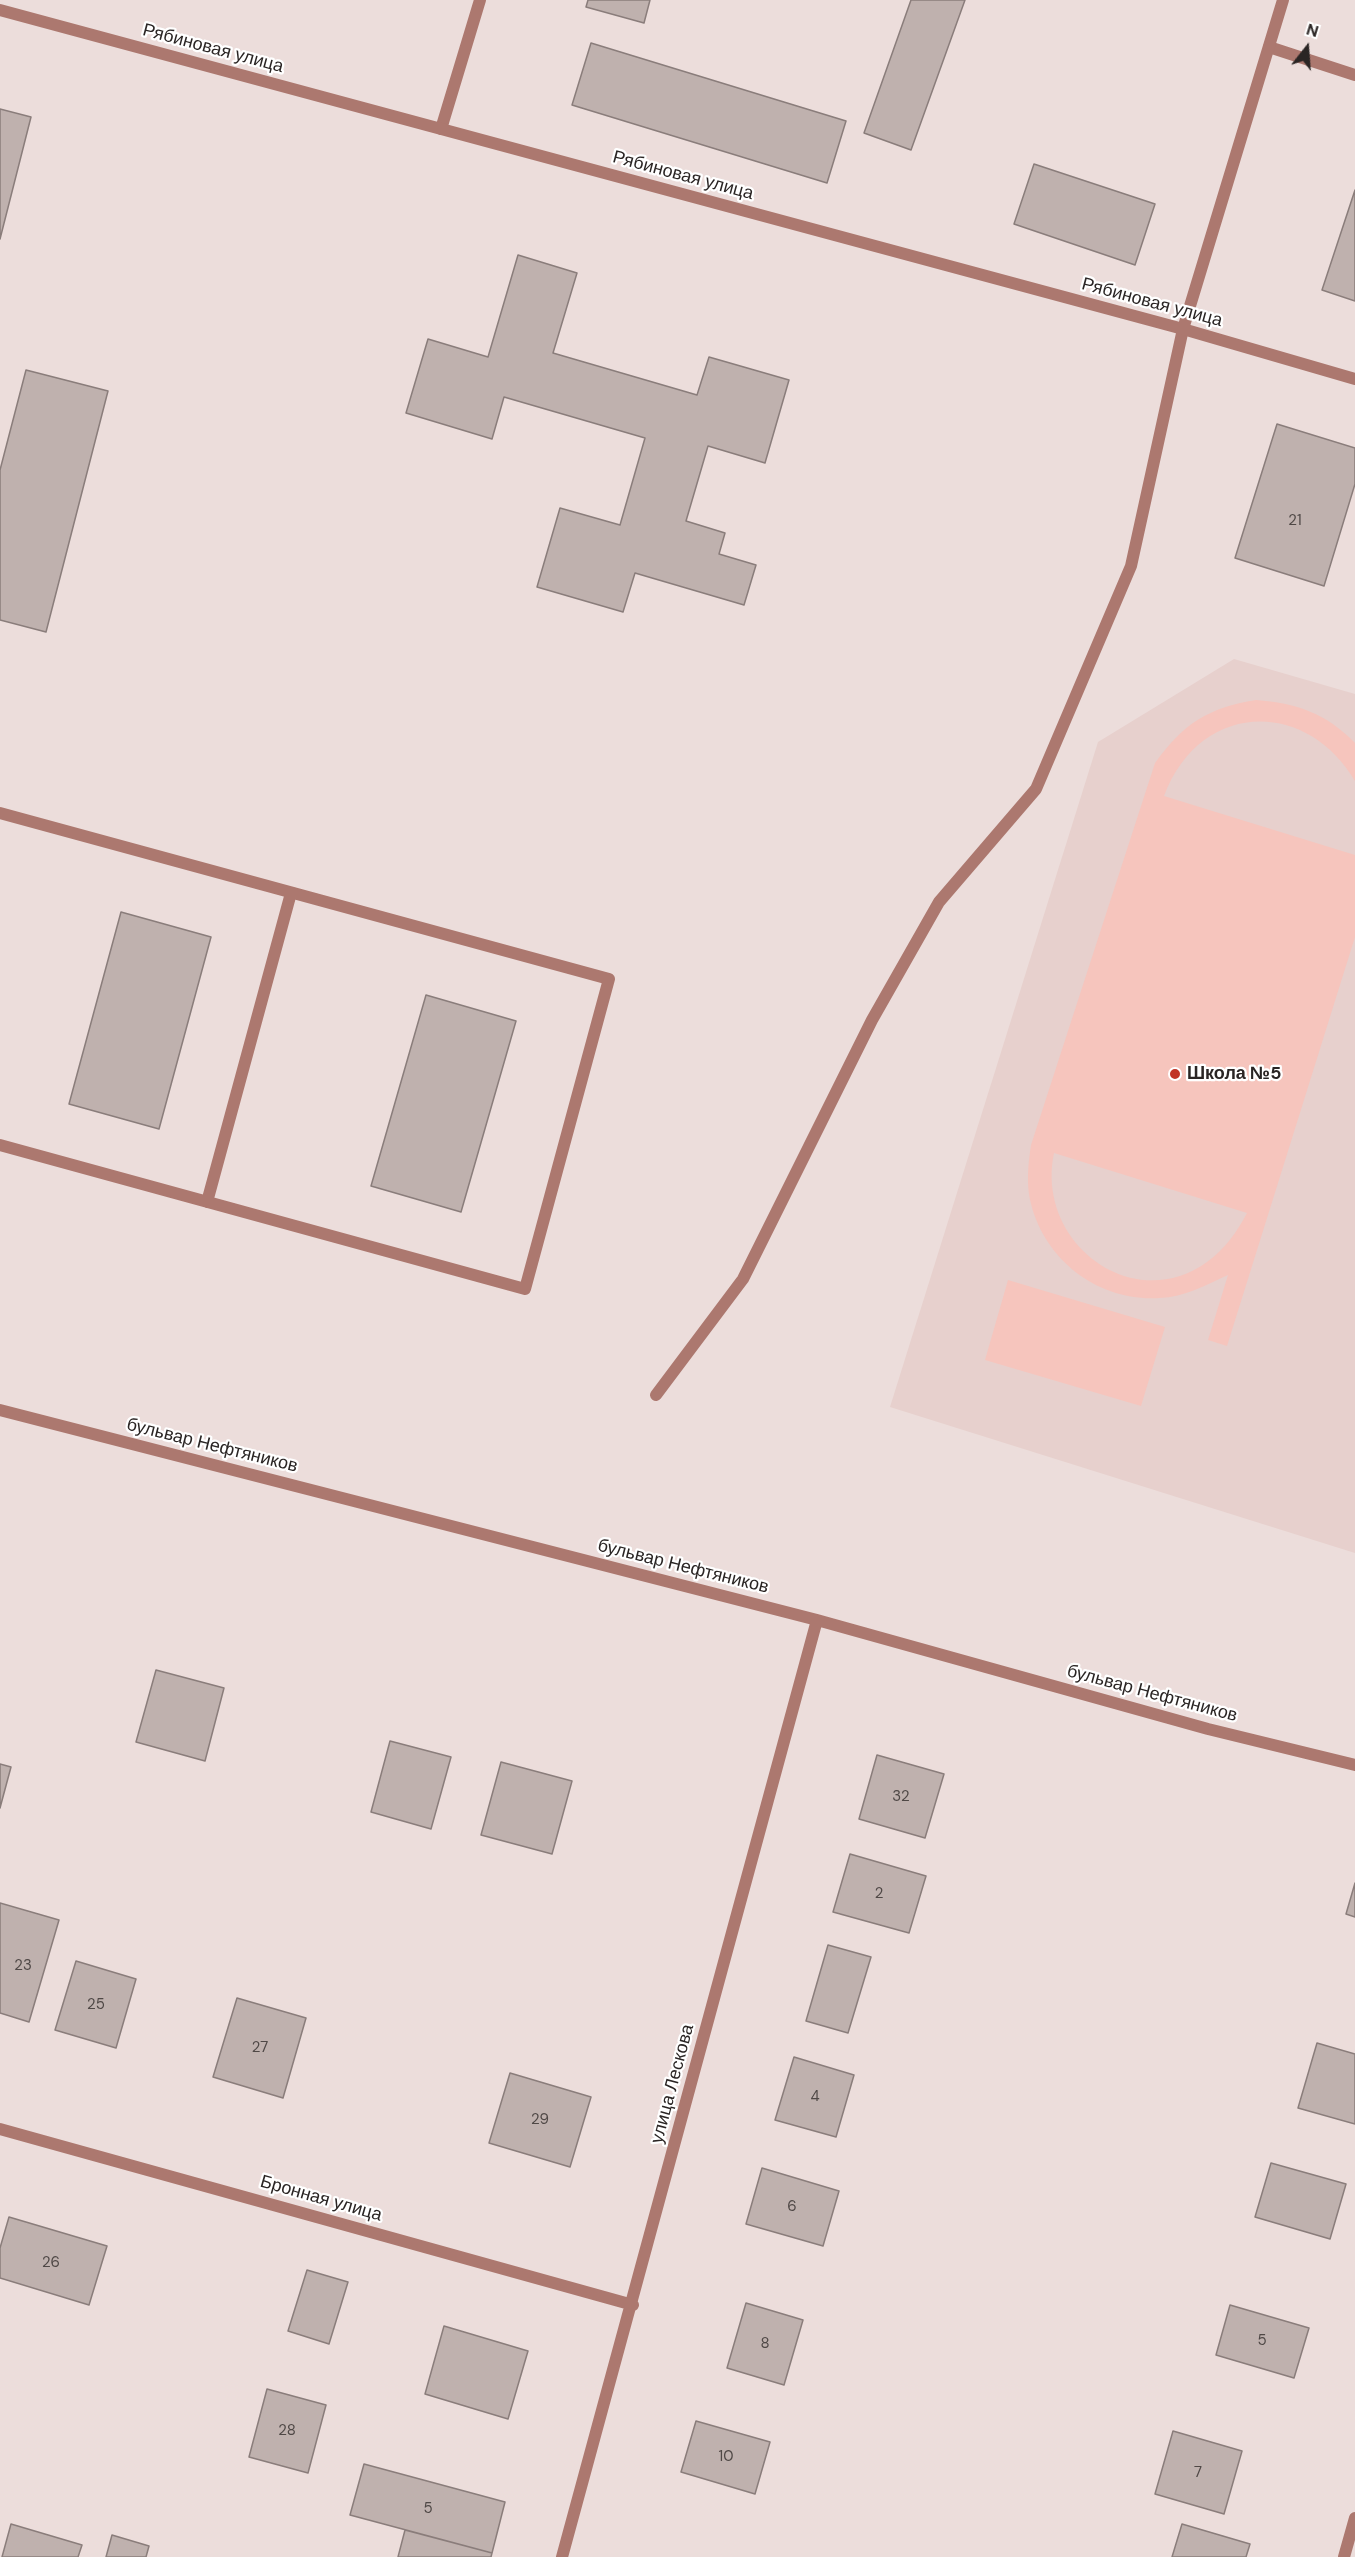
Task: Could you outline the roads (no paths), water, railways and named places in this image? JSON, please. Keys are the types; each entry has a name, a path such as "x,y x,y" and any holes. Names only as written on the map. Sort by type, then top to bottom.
{"street":[{"path":"441,129 480,0"},
{"path":"656,1395 743,1279 872,1020 939,903 1036,789 1131,566 1184,329 1283,0"},
{"name":"Рябиновая улица","path":"0,10 1184,329 1355,379"},
{"path":"1269,47 1355,75"},
{"path":"0,813 609,979 525,1289 0,1145"},
{"path":"207,1202 291,893"},
{"name":"бульвар Нефтяников","path":"0,1410 817,1620 1208,1729 1355,1765"},
{"name":"улица Лескова","path":"562,2557 633,2305 817,1620"},
{"name":"Бронная улица","path":"0,2129 633,2305"},
{"path":"1344,2557 1355,2518"}],"place":[{"name":"Школа №5","path":"1175,1074"}]}
